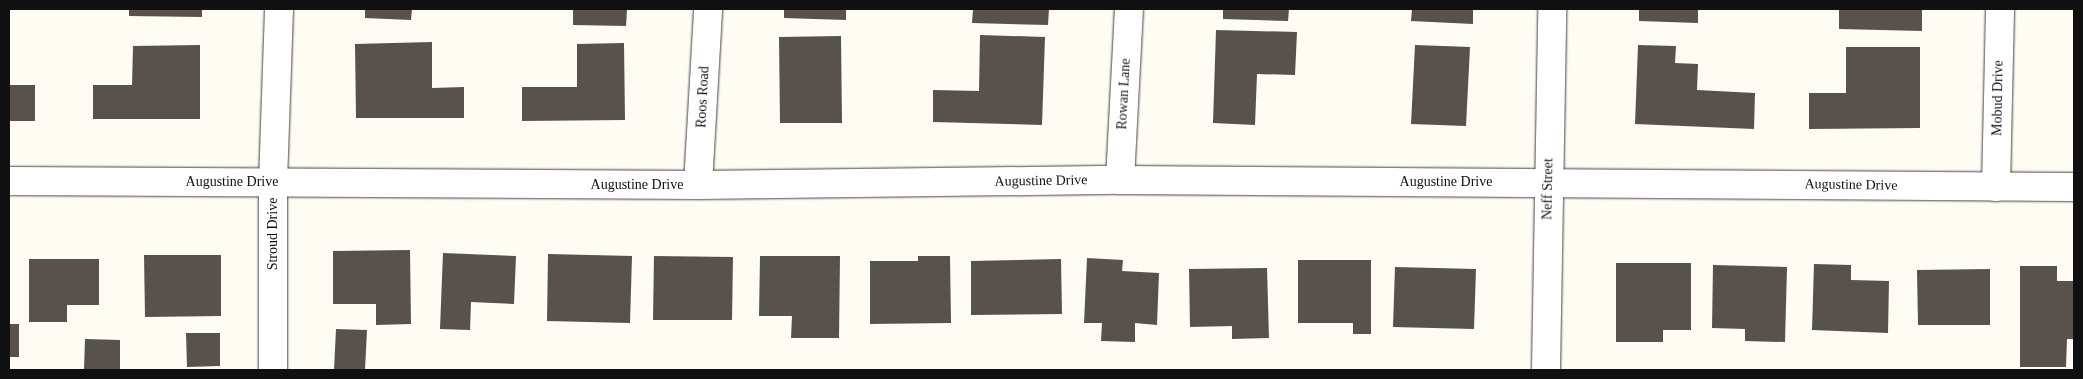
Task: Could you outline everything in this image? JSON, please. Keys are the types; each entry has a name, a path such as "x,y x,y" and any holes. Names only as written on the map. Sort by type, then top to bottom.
{"street":[{"name":"Stroud Drive","path":"272,370 274,182 279,9"},
{"name":"Roos Road","path":"698,185 708,9"},
{"name":"Rowan Lane","path":"1120,180 1128,9"},
{"name":"Neff Street","path":"1546,370 1552,9"},
{"name":"Mobud Drive","path":"1996,187 2000,9"},
{"name":"Augustine Drive","path":"9,180 698,185 1120,180 2074,187"}],"building":[{"path":"129,9 202,9 202,17 129,16"},
{"path":"365,9 412,9 411,20 365,18"},
{"path":"573,9 627,9 626,26 573,25"},
{"path":"784,9 846,9 846,20 784,18"},
{"path":"973,9 1049,9 1048,25 972,23"},
{"path":"1223,9 1289,9 1288,21 1223,19"},
{"path":"1412,9 1473,9 1473,24 1411,21"},
{"path":"1639,9 1698,9 1698,23 1639,21"},
{"path":"1922,9 1922,31 1839,29 1839,10"},
{"path":"1216,30 1297,32 1295,75 1257,74 1255,125 1213,123"},
{"path":"980,35 1045,37 1042,125 933,122 933,90 979,91"},
{"path":"841,36 842,123 780,123 779,37"},
{"path":"432,42 432,88 464,87 464,118 356,118 355,44"},
{"path":"624,43 625,120 522,121 522,87 577,87 577,44"},
{"path":"200,45 200,119 93,119 93,85 132,85 133,46"},
{"path":"1415,45 1470,47 1466,126 1411,124"},
{"path":"1638,45 1676,46 1675,63 1698,64 1697,90 1755,93 1754,129 1635,124"},
{"path":"1846,47 1920,47 1920,128 1809,129 1809,93 1846,93"},
{"path":"9,85 35,85 35,121 9,121"},
{"path":"410,250 411,324 376,325 376,304 333,304 333,251"},
{"path":"443,253 516,256 514,304 471,302 470,330 440,329"},
{"path":"548,254 632,256 630,323 547,321"},
{"path":"144,255 221,255 221,316 145,317"},
{"path":"654,256 733,257 732,320 653,320"},
{"path":"760,256 840,256 839,338 791,338 792,316 759,316"},
{"path":"918,256 950,256 951,323 870,324 870,261 918,261"},
{"path":"1087,258 1123,260 1122,271 1159,273 1157,325 1135,323 1135,342 1101,341 1102,323 1084,323"},
{"path":"29,259 99,259 99,305 67,305 67,322 29,322"},
{"path":"1061,259 1062,314 971,315 971,261"},
{"path":"1298,260 1371,260 1371,334 1353,334 1353,323 1298,323"},
{"path":"1616,263 1691,263 1691,330 1663,330 1663,342 1616,342"},
{"path":"1814,264 1851,265 1851,280 1889,281 1888,333 1812,330"},
{"path":"1713,265 1787,267 1785,342 1745,341 1745,329 1712,328"},
{"path":"2020,266 2057,266 2057,281 2074,281 2074,339 2067,339 2066,367 2020,367"},
{"path":"1395,267 1476,269 1474,329 1393,327"},
{"path":"1267,268 1269,338 1232,339 1232,326 1190,327 1189,269"},
{"path":"1990,269 1990,325 1918,325 1917,270"},
{"path":"9,324 19,324 19,357 9,357"},
{"path":"336,329 367,330 365,370 334,370"},
{"path":"186,333 220,333 220,366 187,367"},
{"path":"85,339 120,340 120,370 84,370"}]}
